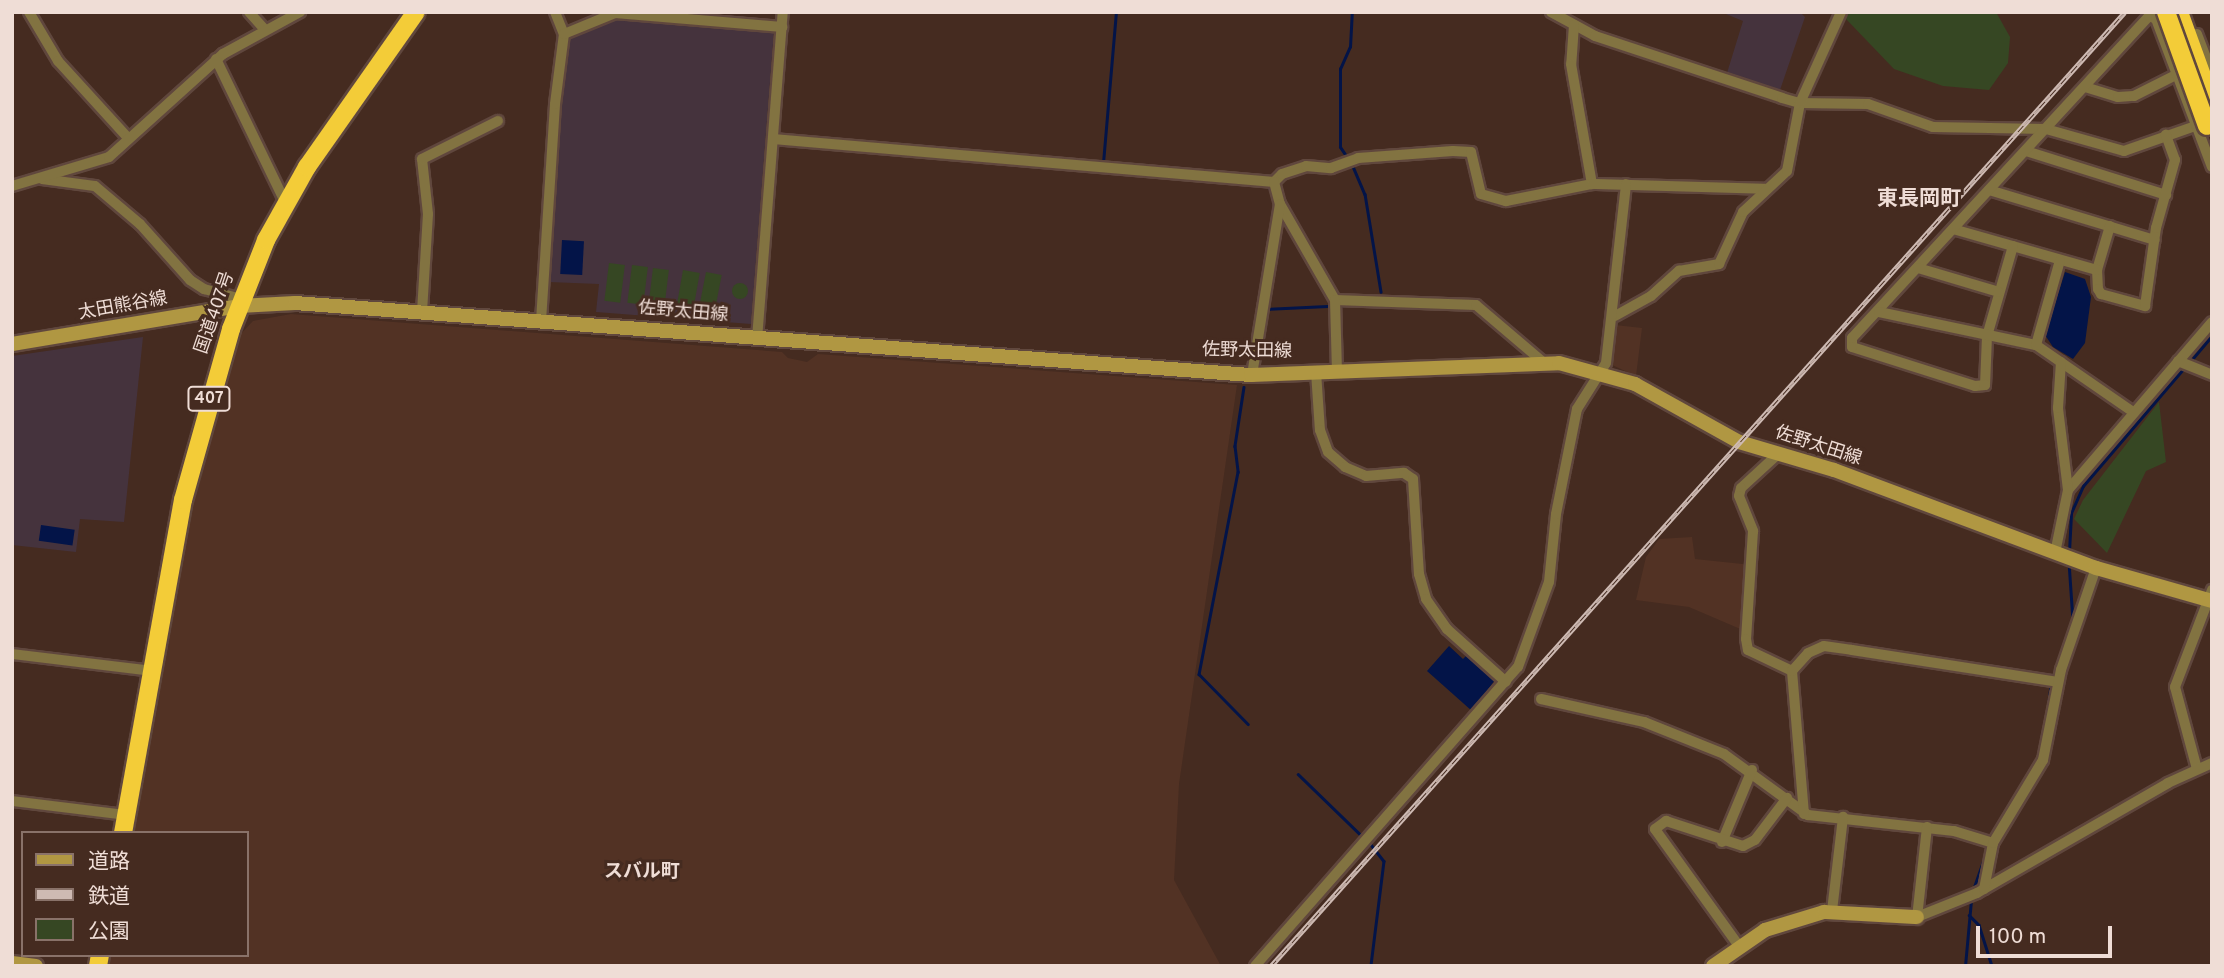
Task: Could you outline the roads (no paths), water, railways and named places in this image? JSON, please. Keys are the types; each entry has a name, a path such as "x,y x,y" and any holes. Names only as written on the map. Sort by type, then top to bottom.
{"highway":[{"name":"国道407号","path":"124,824 197,441 241,302 286,204 334,125 416,12"},
{"path":"2166,12 2207,127"},
{"path":"2179,12 2212,103"}],"main road":[{"name":"佐野太田線","path":"241,302 339,304 757,339 1252,375 1543,362 1602,372 1636,384 1738,442 2095,568 2211,597"},
{"name":"太田熊谷線","path":"12,344 241,302"},
{"path":"1713,966 1738,946 1766,930 1832,911 1917,918"},
{"path":"12,963 33,966"}],"street":[{"path":"29,12 58,61 129,139"},
{"path":"249,12 265,30"},
{"path":"12,186 109,158 216,59 300,12"},
{"path":"541,321 555,104 564,34 555,12"},
{"path":"757,339 783,12"},
{"path":"1551,12 1574,25 1800,103 1868,104 1952,130 2046,129 2124,151 2142,148 2166,135 2207,127"},
{"path":"1615,316 1651,296 1679,271 1719,264 1743,212 1787,171 1800,103 1842,12"},
{"path":"564,34 615,13 713,17 782,27"},
{"path":"2013,246 1987,336 1985,385 1975,386 1855,350 1853,338 2149,16 2156,19 2178,74 2207,127 2212,167"},
{"path":"1574,25 1571,64 1592,184"},
{"path":"2197,34 2212,73"},
{"path":"216,59 286,204"},
{"path":"2085,87 2118,97 2134,96 2178,74"},
{"path":"422,312 428,214 422,159 498,121"},
{"path":"2110,226 2097,270 2101,294 2145,306 2155,240 2175,160 2166,135"},
{"path":"773,139 1102,165 1274,183"},
{"path":"2026,151 2166,195"},
{"path":"1274,183 1282,174 1307,166 1331,168 1358,158 1471,152 1481,194 1506,201 1592,184 1767,189"},
{"path":"43,179 95,186 140,223 190,280 204,289 241,302"},
{"path":"1274,183 1280,204 1335,304 1337,371"},
{"path":"1255,966 1518,667 1549,582 1556,514 1577,409 1602,372 1615,316 1626,184"},
{"path":"1989,190 2155,240"},
{"path":"1252,375 1280,204"},
{"path":"1953,229 2097,270"},
{"path":"2036,345 2060,260"},
{"path":"1918,268 1999,292"},
{"path":"1335,304 1476,305 1543,362"},
{"path":"1879,312 2036,345 2133,412"},
{"path":"2068,489 2212,322"},
{"path":"2178,361 2212,375"},
{"path":"2055,553 2068,489 2058,408 2061,362"},
{"path":"1317,372 1320,430 1328,452 1345,467 1366,476 1404,473 1413,479 1419,574 1426,599 1447,629 1506,682"},
{"path":"1778,454 1741,488 1739,496 1753,531 1746,639 1748,650 1792,671"},
{"path":"1984,888 1993,843 2039,770 2058,682 2095,568"},
{"path":"2197,769 2175,687 2211,597"},
{"path":"1804,814 1792,671 1808,653 1824,646 2058,682"},
{"path":"12,654 152,671"},
{"path":"1541,699 1644,722 1724,754 1752,770 1804,814 1927,827 1966,833 1993,843"},
{"path":"1917,918 1984,888 2212,763"},
{"path":"1722,842 1752,770"},
{"path":"1738,946 1655,830 1666,821 1722,842 1751,844 1787,798"},
{"path":"12,801 124,824"},
{"path":"1832,911 1843,817"},
{"path":"1917,918 1927,827"}],"waterway":[{"path":"1103,163 1116,12"},
{"path":"1348,159 1340,147 1340,69 1350,47 1352,12"},
{"path":"1352,164 1365,194 1381,292"},
{"path":"1249,361 1275,199 1266,183"},
{"path":"1267,309 1348,305"},
{"path":"2189,363 2212,336"},
{"path":"2069,552 2071,513 2083,486 2184,368"},
{"path":"1244,387 1235,446 1238,472 1199,674 1248,724"},
{"path":"2069,562 2073,621"},
{"path":"2053,677 2067,637"},
{"path":"2046,722 2051,684"},
{"path":"1298,774 1364,838"},
{"path":"1369,842 1384,861 1371,966"},
{"path":"1973,890 1988,847"},
{"path":"1965,966 1971,900"},
{"path":"1969,915 1979,925 1992,966"}],"railway":[{"path":"1271,966 2125,12"}],"district":[{"name":"東長岡町","path":"1919,200"},
{"name":"スバル町","path":"642,873"}]}
